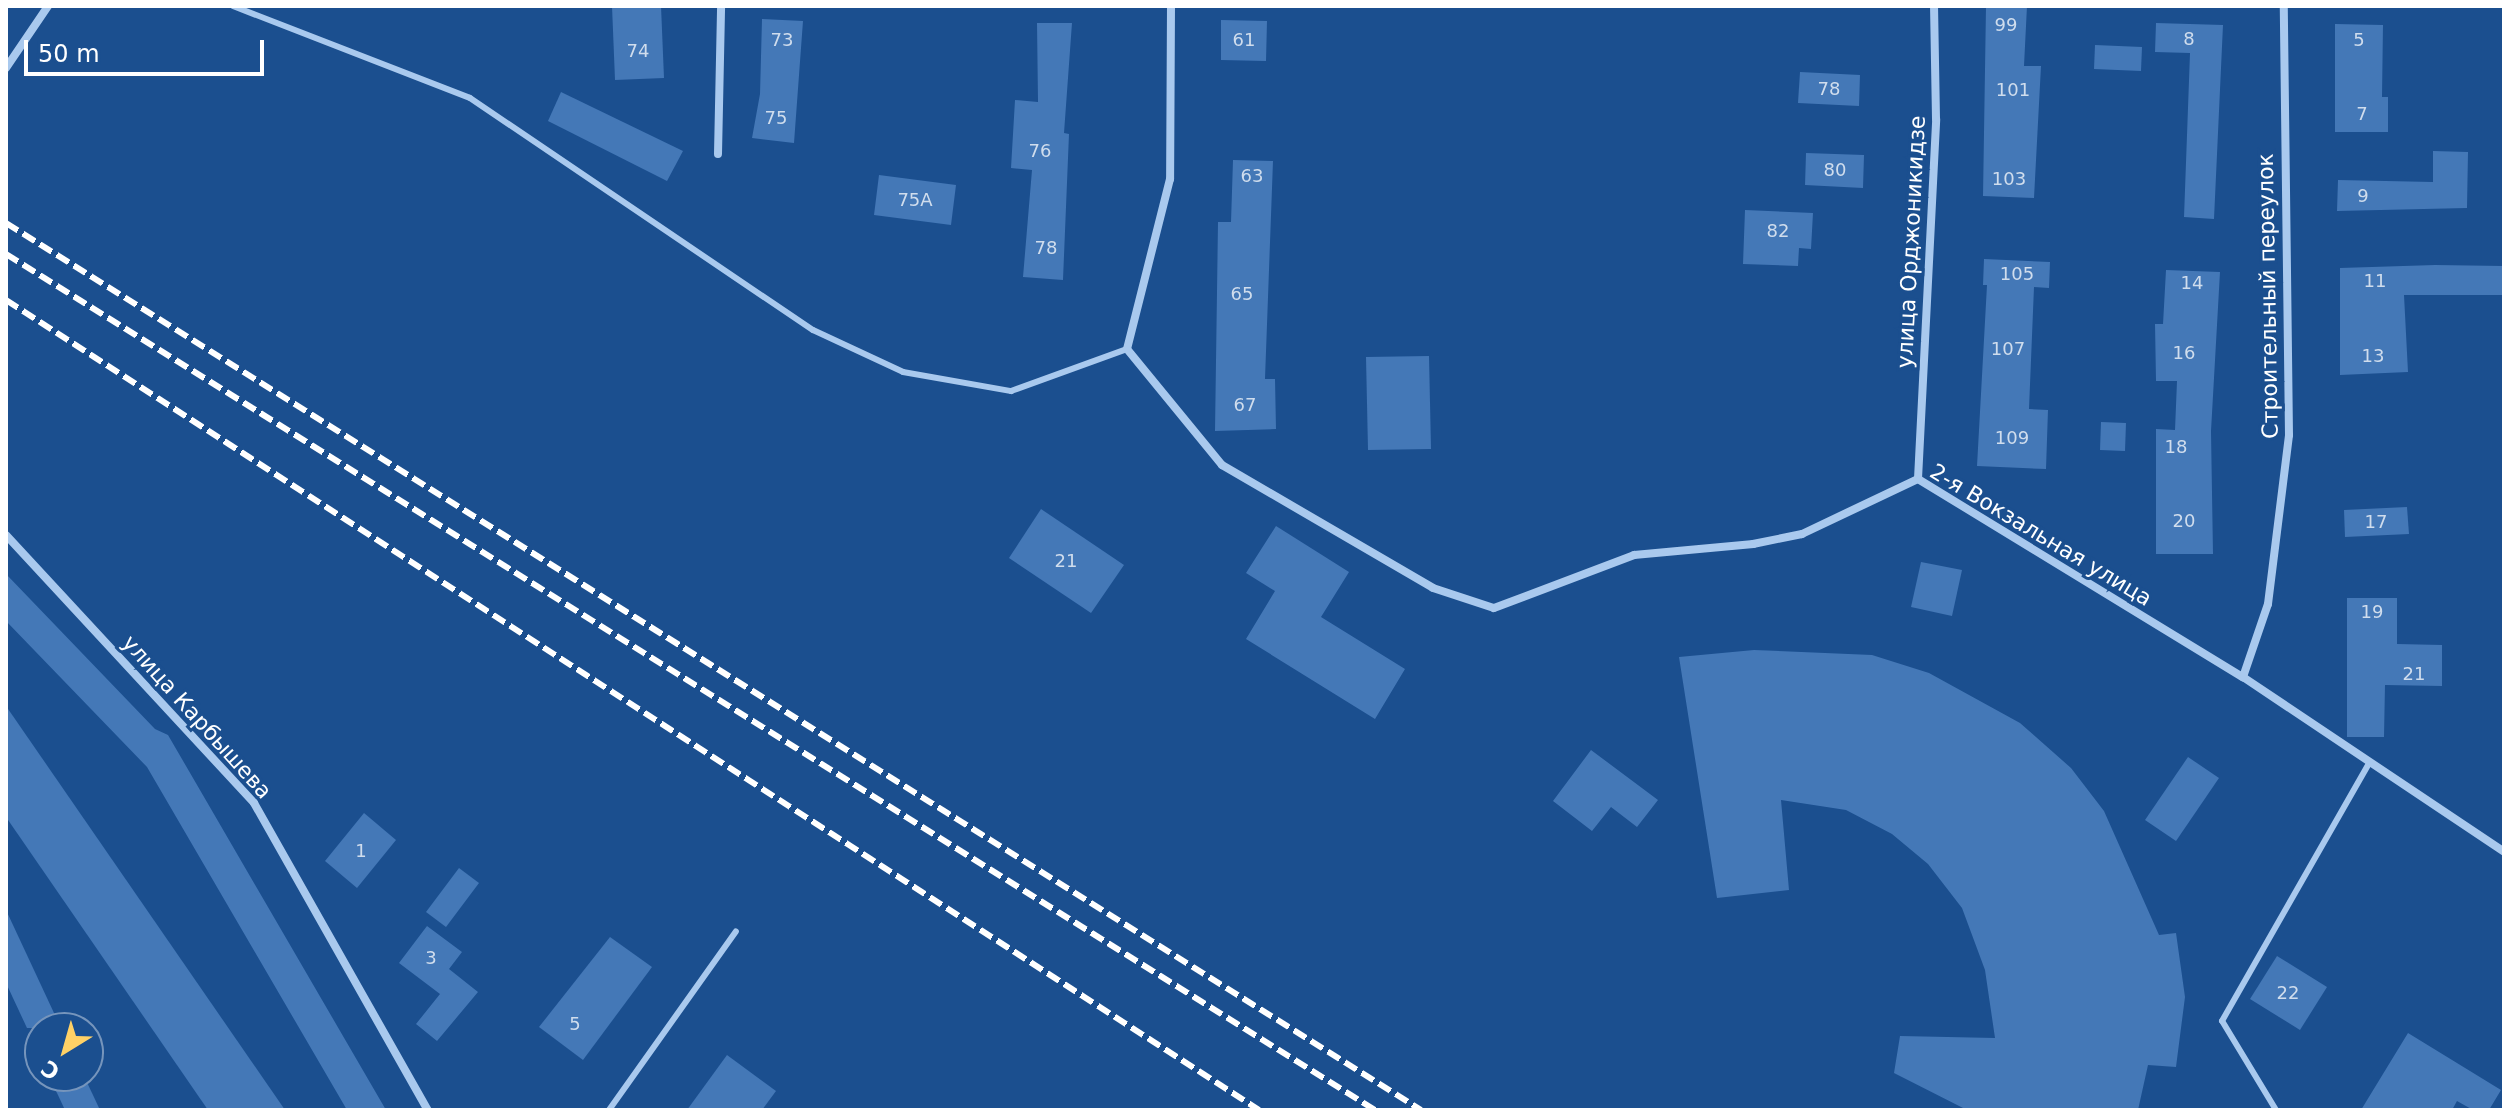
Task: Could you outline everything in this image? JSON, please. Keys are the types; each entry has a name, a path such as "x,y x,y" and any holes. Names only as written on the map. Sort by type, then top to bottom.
{"street":[{"path":"6,68 48,6"},
{"path":"718,154 721,6"},
{"path":"1127,349 1170,179 1171,6"},
{"name":"улица Орджоникидзе","path":"1918,479 1936,119 1934,6"},
{"name":"Строительный переулок","path":"2243,677 2268,604 2289,435 2284,6"},
{"name":"2-я Вокзальная улица","path":"1127,349 1222,465 1433,588 1494,608 1634,555 1753,544 1802,534 1918,479 2243,677 2504,852"},
{"name":"улица Карбышева","path":"6,535 254,803 428,1110"}],"lane":[{"path":"233,6 470,98 813,330 903,372 1011,391 1127,349"},
{"path":"2276,1110 2222,1021 2370,762"},
{"path":"609,1110 736,931"}],"building":[{"path":"612,6 661,6 664,78 615,80"},
{"path":"1986,6 2027,6 2024,66 2041,66 2034,198 1983,196"},
{"path":"762,19 803,21 794,143 752,138 760,94"},
{"path":"1221,20 1267,21 1266,61 1221,60"},
{"path":"1037,23 1072,23 1064,133 1069,134 1063,280 1023,277 1032,170 1011,168 1015,100 1038,102"},
{"path":"2156,23 2223,25 2214,219 2184,217 2190,53 2155,52"},
{"path":"2335,24 2383,25 2382,97 2388,97 2388,132 2335,132"},
{"path":"2095,45 2142,47 2141,71 2094,69"},
{"path":"1800,72 1860,75 1859,106 1798,103"},
{"path":"561,92 683,151 667,181 548,121"},
{"path":"2433,151 2468,152 2467,208 2337,211 2338,180 2433,182"},
{"path":"1806,153 1864,155 1863,188 1805,185"},
{"path":"1233,160 1273,161 1265,379 1275,379 1276,429 1215,431 1218,222 1231,222"},
{"path":"879,175 956,185 951,225 874,215"},
{"path":"1745,210 1813,213 1811,249 1799,248 1798,266 1743,264"},
{"path":"1984,259 2050,262 2049,288 2034,287 2029,409 2048,410 2046,469 1977,466 1987,285 1983,285"},
{"path":"2504,266 2504,295 2404,295 2408,372 2340,375 2340,268"},
{"path":"2166,270 2220,272 2211,431 2213,554 2156,554 2156,429 2175,430 2177,381 2156,381 2155,324 2163,324"},
{"path":"1429,356 1431,449 1368,450 1366,357"},
{"path":"2101,422 2126,423 2125,451 2100,450"},
{"path":"2407,507 2409,534 2345,537 2344,510"},
{"path":"1041,509 1124,565 1091,613 1009,558"},
{"path":"1276,526 1349,572 1321,617 1405,669 1375,719 1246,639 1275,591 1246,573"},
{"path":"1921,562 1962,570 1952,616 1911,607"},
{"path":"6,574 155,729 168,735 386,1110 347,1110 147,767 6,621"},
{"path":"2347,598 2397,598 2397,644 2442,645 2442,686 2385,685 2384,737 2347,737"},
{"path":"1754,650 1872,655 1929,673 2020,723 2071,768 2104,811 2159,935 2176,933 2185,997 2176,1067 2148,1065 2138,1110 1967,1110 1894,1073 1900,1036 1995,1038 1985,970 1962,908 1928,864 1892,834 1846,810 1781,800 1789,890 1717,898 1679,657"},
{"path":"6,706 285,1110 208,1110 6,817"},
{"path":"1591,750 1658,800 1637,827 1611,807 1592,831 1553,801"},
{"path":"2188,757 2219,778 2176,841 2145,820"},
{"path":"364,813 396,840 357,888 325,861"},
{"path":"459,868 479,883 446,927 426,912"},
{"path":"6,910 54,1012 24,1012 24,1022 6,983"},
{"path":"427,926 462,952 449,969 478,992 437,1041 416,1024 440,994 399,963"},
{"path":"610,937 652,967 583,1060 539,1027"},
{"path":"2277,956 2327,987 2300,1030 2250,999"},
{"path":"2408,1033 2501,1090 2489,1110 2473,1110 2457,1101 2452,1110 2361,1110"},
{"path":"727,1055 776,1091 762,1110 687,1110"},
{"path":"57,1092 92,1092 100,1110 65,1110"}],"railway":[{"path":"6,223 1421,1110"},
{"path":"6,254 1375,1110"},
{"path":"6,300 1259,1110"}]}
